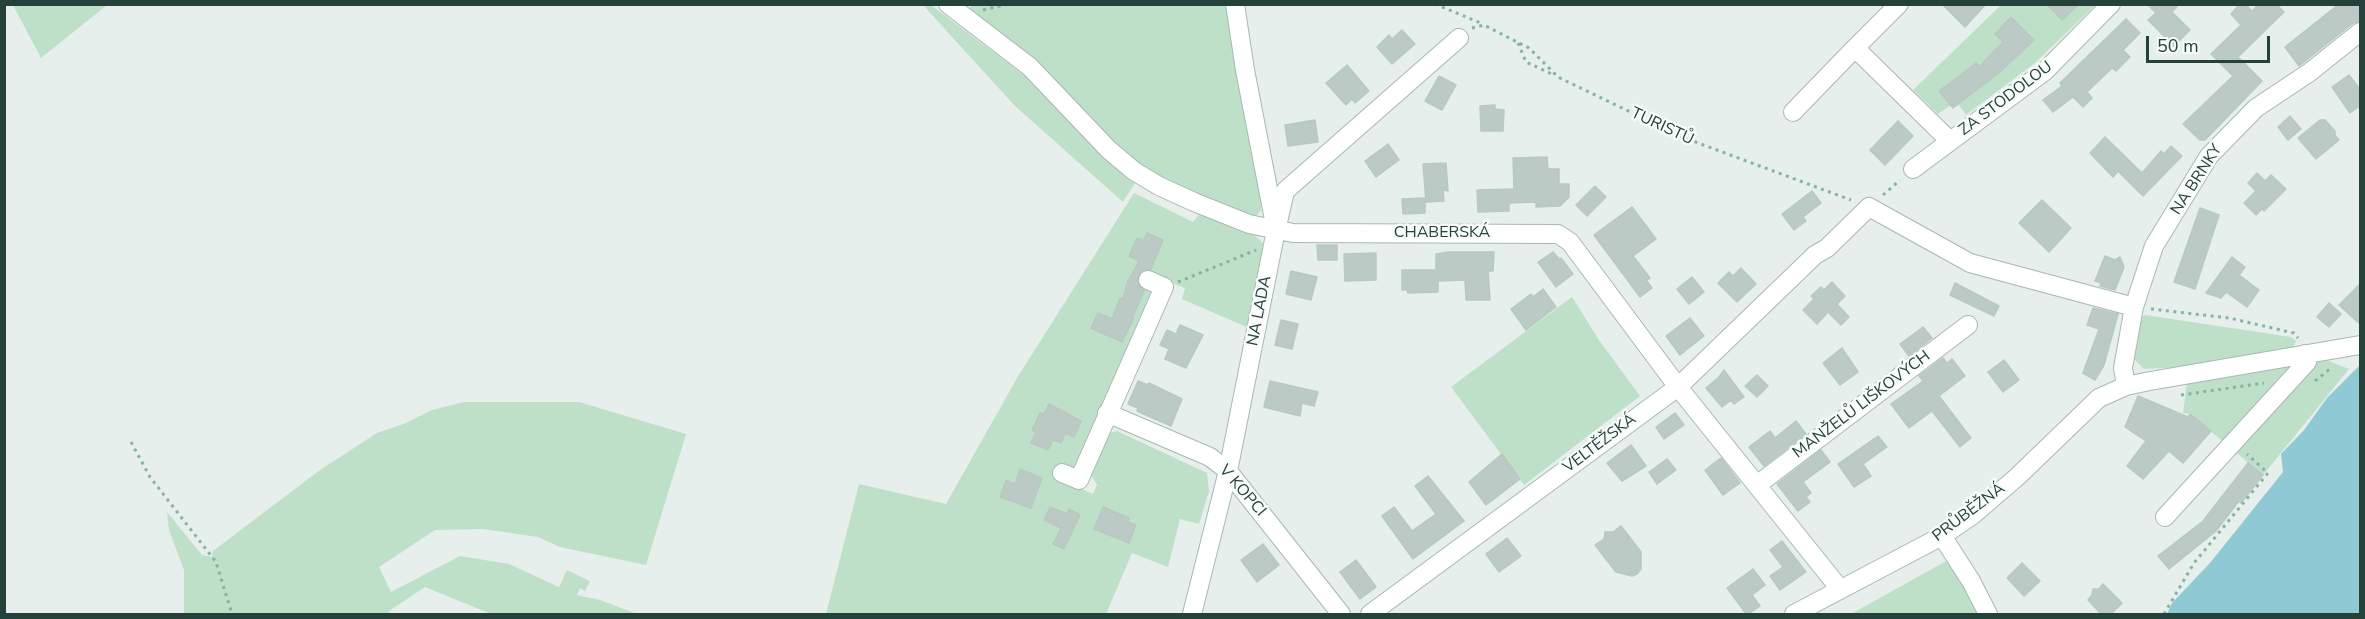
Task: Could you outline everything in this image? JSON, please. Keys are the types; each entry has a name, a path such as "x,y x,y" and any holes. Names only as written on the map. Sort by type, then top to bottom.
{"street":[{"name":"CHABERSKÁ","path":"948,4 1030,67 1109,150 1134,171 1159,186 1275,236 1305,233 1558,234 1570,242 1678,387 1840,589"},
{"name":"NA LADA","path":"1192,615 1228,471 1275,236 1235,4"},
{"path":"1793,112 1899,4"},
{"name":"ZA STODOLOU","path":"1913,169 2045,71 2112,4"},
{"name":"NA BRNKY","path":"2126,386 2123,368 2134,307 2154,246 2209,156 2256,108 2310,72 2361,32"},
{"path":"1275,236 1285,191 1459,38"},
{"name":"ZA STODOLOU","path":"1855,48 1950,141"},
{"path":"1869,207 1970,263 2134,307"},
{"name":"VELTĚŽSKÁ","path":"1370,615 1678,387 1815,255 1827,248 1869,207"},
{"path":"1077,480 1107,413 1156,284"},
{"name":"MANŽELŮ LIŠKOVÝCH","path":"1756,485 1968,325"},
{"name":"PRŮBĚŽNÁ","path":"1794,615 1942,536 1974,514 2017,477 2099,398 2126,386 2304,349 2361,345"},
{"path":"2165,517 2307,362 2304,349"},
{"name":"V KOPCI","path":"1107,413 1210,457 1228,471 1341,615"},
{"path":"1942,536 1971,580 1988,615"}],"path":[{"path":"970,21 983,10 1008,4"},
{"name":"TURISTŮ","path":"1435,4 1529,48 1558,77 1682,137 1869,207"},
{"path":"1459,38 1470,28 1484,25"},
{"path":"1517,42 1526,62 1558,77"},
{"path":"1156,284 1275,236"},
{"path":"2134,307 2229,318 2294,333 2304,349"},
{"path":"2176,394 2188,395 2291,379 2314,382 2331,368"},
{"path":"131,442 150,477 216,562 232,615"},
{"path":"2164,615 2194,563 2268,473 2234,443"}],"green space":[{"path":"973,4 1227,5 1252,155 1260,183 1261,210 1251,218 1167,185 1137,166 965,13"},
{"path":"13,5 107,5 41,58"},
{"path":"923,5 931,5 1029,79 1135,183 1123,202 1015,106"},
{"path":"2001,5 2095,5 2035,63 1966,115 1958,104 1989,80 1976,63 1940,90 1951,105 1938,114 1913,90"},
{"path":"1134,193 1193,222 1203,210 1254,234 1265,246 1251,329 1182,299 1185,288 1166,281 1150,288 1152,298 1075,467 1058,478 1093,494 1097,485 1091,475 1091,468 1109,433 1117,431 1207,473 1209,491 1199,524 1180,519 1168,567 1132,553 1106,614 826,614 859,484 946,504 1017,378"},
{"path":"1572,297 1599,340 1640,396 1524,485 1451,387"},
{"path":"2145,315 2291,337 2296,341 2293,347 2349,369 2263,475 2190,414 2183,413 2187,383 2183,367 2144,369 2133,358 2138,319"},
{"path":"464,402 579,402 686,434 646,565 560,547 538,537 483,529 435,530 379,567 391,592 460,556 509,564 559,587 567,570 590,581 585,591 580,588 577,595 600,600 637,614 491,614 425,587 389,611 390,614 184,614 184,570 169,530 167,512 202,555 212,557 213,551 320,470 377,433 406,423 432,410"},
{"path":"1948,560 1980,614 1851,614"}],"water":[{"path":"2360,365 2360,614 2167,614 2172,603 2210,563 2283,472 2281,454 2304,430 2327,398"}],"building":[{"path":"1942,4 1986,4 1965,27"},
{"path":"2047,4 2079,4 2062,20"},
{"path":"2147,4 2179,4 2172,12 2190,30 2174,46 2148,20 2156,13"},
{"path":"2240,4 2245,4 2252,11 2259,4 2276,4 2284,12 2238,57 2262,81 2205,140 2200,140 2183,124 2233,76 2211,54 2241,25 2231,14"},
{"path":"2339,4 2361,4 2361,21 2353,23 2299,66 2285,47"},
{"path":"2011,17 2034,40 2000,72 1953,108 1939,91 1976,63 1979,67 2003,42 1995,34"},
{"path":"2126,19 2140,33 2123,50 2130,57 2116,71 2112,68 2087,92 2092,98 2083,107 2073,97 2053,112 2043,100 2062,86 2060,83"},
{"path":"1402,30 1415,44 1392,64 1377,47 1389,35 1392,39"},
{"path":"1347,65 1369,91 1355,103 1352,99 1346,105 1326,83"},
{"path":"2349,75 2361,91 2361,105 2350,113 2332,87"},
{"path":"1439,76 1456,85 1442,110 1425,101"},
{"path":"1495,105 1495,109 1504,110 1503,131 1481,131 1480,106"},
{"path":"2290,116 2301,129 2288,140 2278,127"},
{"path":"1315,120 1318,142 1288,146 1285,125"},
{"path":"2320,120 2325,120 2335,131 2339,140 2316,159 2298,138"},
{"path":"1898,121 1913,136 1885,165 1870,150"},
{"path":"2105,137 2142,173 2161,151 2164,154 2171,146 2182,156 2143,196 2118,171 2113,177 2090,153"},
{"path":"1388,144 1399,160 1376,177 1365,161"},
{"path":"1547,157 1548,169 1559,169 1559,184 1569,184 1569,197 1560,206 1536,207 1536,202 1509,203 1509,211 1478,212 1477,190 1514,189 1513,158"},
{"path":"1446,163 1448,191 1443,190 1444,201 1426,202 1423,164"},
{"path":"2257,173 2265,181 2271,175 2286,189 2264,211 2262,209 2256,215 2244,203 2256,191 2248,183"},
{"path":"1595,186 1606,197 1587,216 1576,205"},
{"path":"1812,191 1821,203 1803,217 1806,221 1794,230 1782,214"},
{"path":"1425,198 1425,213 1403,214 1402,199"},
{"path":"2042,200 2071,228 2049,252 2019,223"},
{"path":"1632,207 1656,239 1633,256 1650,278 1646,280 1652,288 1640,297 1594,235"},
{"path":"2200,208 2219,215 2195,289 2174,282"},
{"path":"1147,233 1163,240 1151,269 1142,271 1138,276 1139,286 1144,291 1122,342 1091,328 1098,313 1112,319 1139,261 1129,256 1137,238 1143,241"},
{"path":"1317,245 1337,245 1337,260 1318,260"},
{"path":"1494,252 1493,271 1488,271 1490,300 1466,300 1465,280 1438,281 1438,292 1408,293 1407,290 1402,290 1402,270 1436,270 1436,254"},
{"path":"1553,252 1560,260 1561,258 1573,274 1556,287 1538,262"},
{"path":"1376,253 1376,280 1345,281 1344,254"},
{"path":"2105,256 2115,260 2120,257 2124,267 2115,290 2100,286 2101,283 2095,281"},
{"path":"2232,257 2245,267 2239,275 2259,290 2247,307 2226,292 2221,298 2206,293"},
{"path":"1741,268 1756,284 1737,302 1718,283 1729,272 1733,276"},
{"path":"1291,271 1317,277 1311,300 1286,294"},
{"path":"1692,277 1704,292 1689,304 1677,289"},
{"path":"1832,282 1845,296 1837,304 1849,317 1841,325 1828,312 1817,324 1803,310 1814,299 1811,296 1821,287 1824,290"},
{"path":"1955,283 1999,306 1994,316 1950,295"},
{"path":"2361,283 2361,325 2339,305"},
{"path":"1543,289 1556,307 1526,330 1511,309 1531,294 1533,297"},
{"path":"2329,303 2341,314 2329,327 2317,317"},
{"path":"2093,308 2118,314 2104,365 2095,380 2083,373 2099,329 2087,325"},
{"path":"1690,318 1704,336 1680,355 1666,336"},
{"path":"1281,320 1298,324 1292,349 1275,345"},
{"path":"1180,325 1203,335 1186,368 1165,359 1169,349 1160,345 1167,330 1176,334"},
{"path":"1923,327 1932,338 1909,356 1900,344"},
{"path":"1842,348 1858,372 1840,385 1823,363"},
{"path":"1943,358 1947,363 1952,359 1965,376 1939,396 1971,438 1960,447 1932,411 1909,428 1891,404 1923,381 1919,376"},
{"path":"2004,360 2019,380 2003,392 1988,372"},
{"path":"1724,370 1744,397 1734,404 1731,400 1722,407 1706,388"},
{"path":"1757,375 1768,386 1757,397 1745,386"},
{"path":"1138,381 1148,385 1149,383 1182,399 1171,426 1137,411 1138,408 1128,404"},
{"path":"1270,381 1318,392 1314,406 1302,403 1300,416 1264,407"},
{"path":"2138,396 2188,417 2190,414 2211,431 2183,463 2169,451 2143,479 2127,466 2146,441 2125,427"},
{"path":"1049,404 1081,421 1074,437 1065,433 1061,443 1053,440 1048,450 1031,443 1036,432 1032,430 1040,413 1044,414"},
{"path":"1675,413 1684,425 1664,439 1656,427"},
{"path":"1796,421 1806,434 1764,466 1749,447 1770,431 1775,438"},
{"path":"1878,436 1887,447 1863,464 1871,476 1854,487 1838,464"},
{"path":"1631,445 1646,466 1622,481 1607,463"},
{"path":"1821,450 1830,462 1803,482 1811,493 1806,497 1810,502 1798,511 1777,484"},
{"path":"1502,454 1520,479 1486,505 1469,482"},
{"path":"1721,458 1740,483 1723,495 1705,470"},
{"path":"1667,459 1676,470 1657,484 1649,472"},
{"path":"2248,463 2263,475 2216,531 2169,569 2158,556 2203,521"},
{"path":"1020,469 1042,478 1031,508 1000,497 1006,480 1015,484"},
{"path":"1428,476 1464,521 1413,559 1382,516 1394,507 1412,531 1436,514 1415,486"},
{"path":"1050,507 1067,514 1069,509 1080,515 1064,549 1053,544 1061,528 1044,520"},
{"path":"1103,507 1129,518 1128,522 1136,525 1129,543 1094,529"},
{"path":"1621,526 1641,552 1641,569 1632,576 1616,572 1595,545 1604,539 1605,532 1613,532"},
{"path":"1507,538 1521,556 1499,572 1486,554"},
{"path":"1782,541 1806,572 1780,590 1770,576 1783,567 1770,550"},
{"path":"1263,544 1279,565 1257,582 1241,560"},
{"path":"1356,560 1376,587 1360,599 1340,572"},
{"path":"2022,563 2040,581 2024,596 2007,578"},
{"path":"1753,569 1765,585 1752,595 1760,606 1747,615 1727,588"},
{"path":"2103,584 2122,603 2110,615 2102,615 2088,600 2093,589 2099,589"}]}
